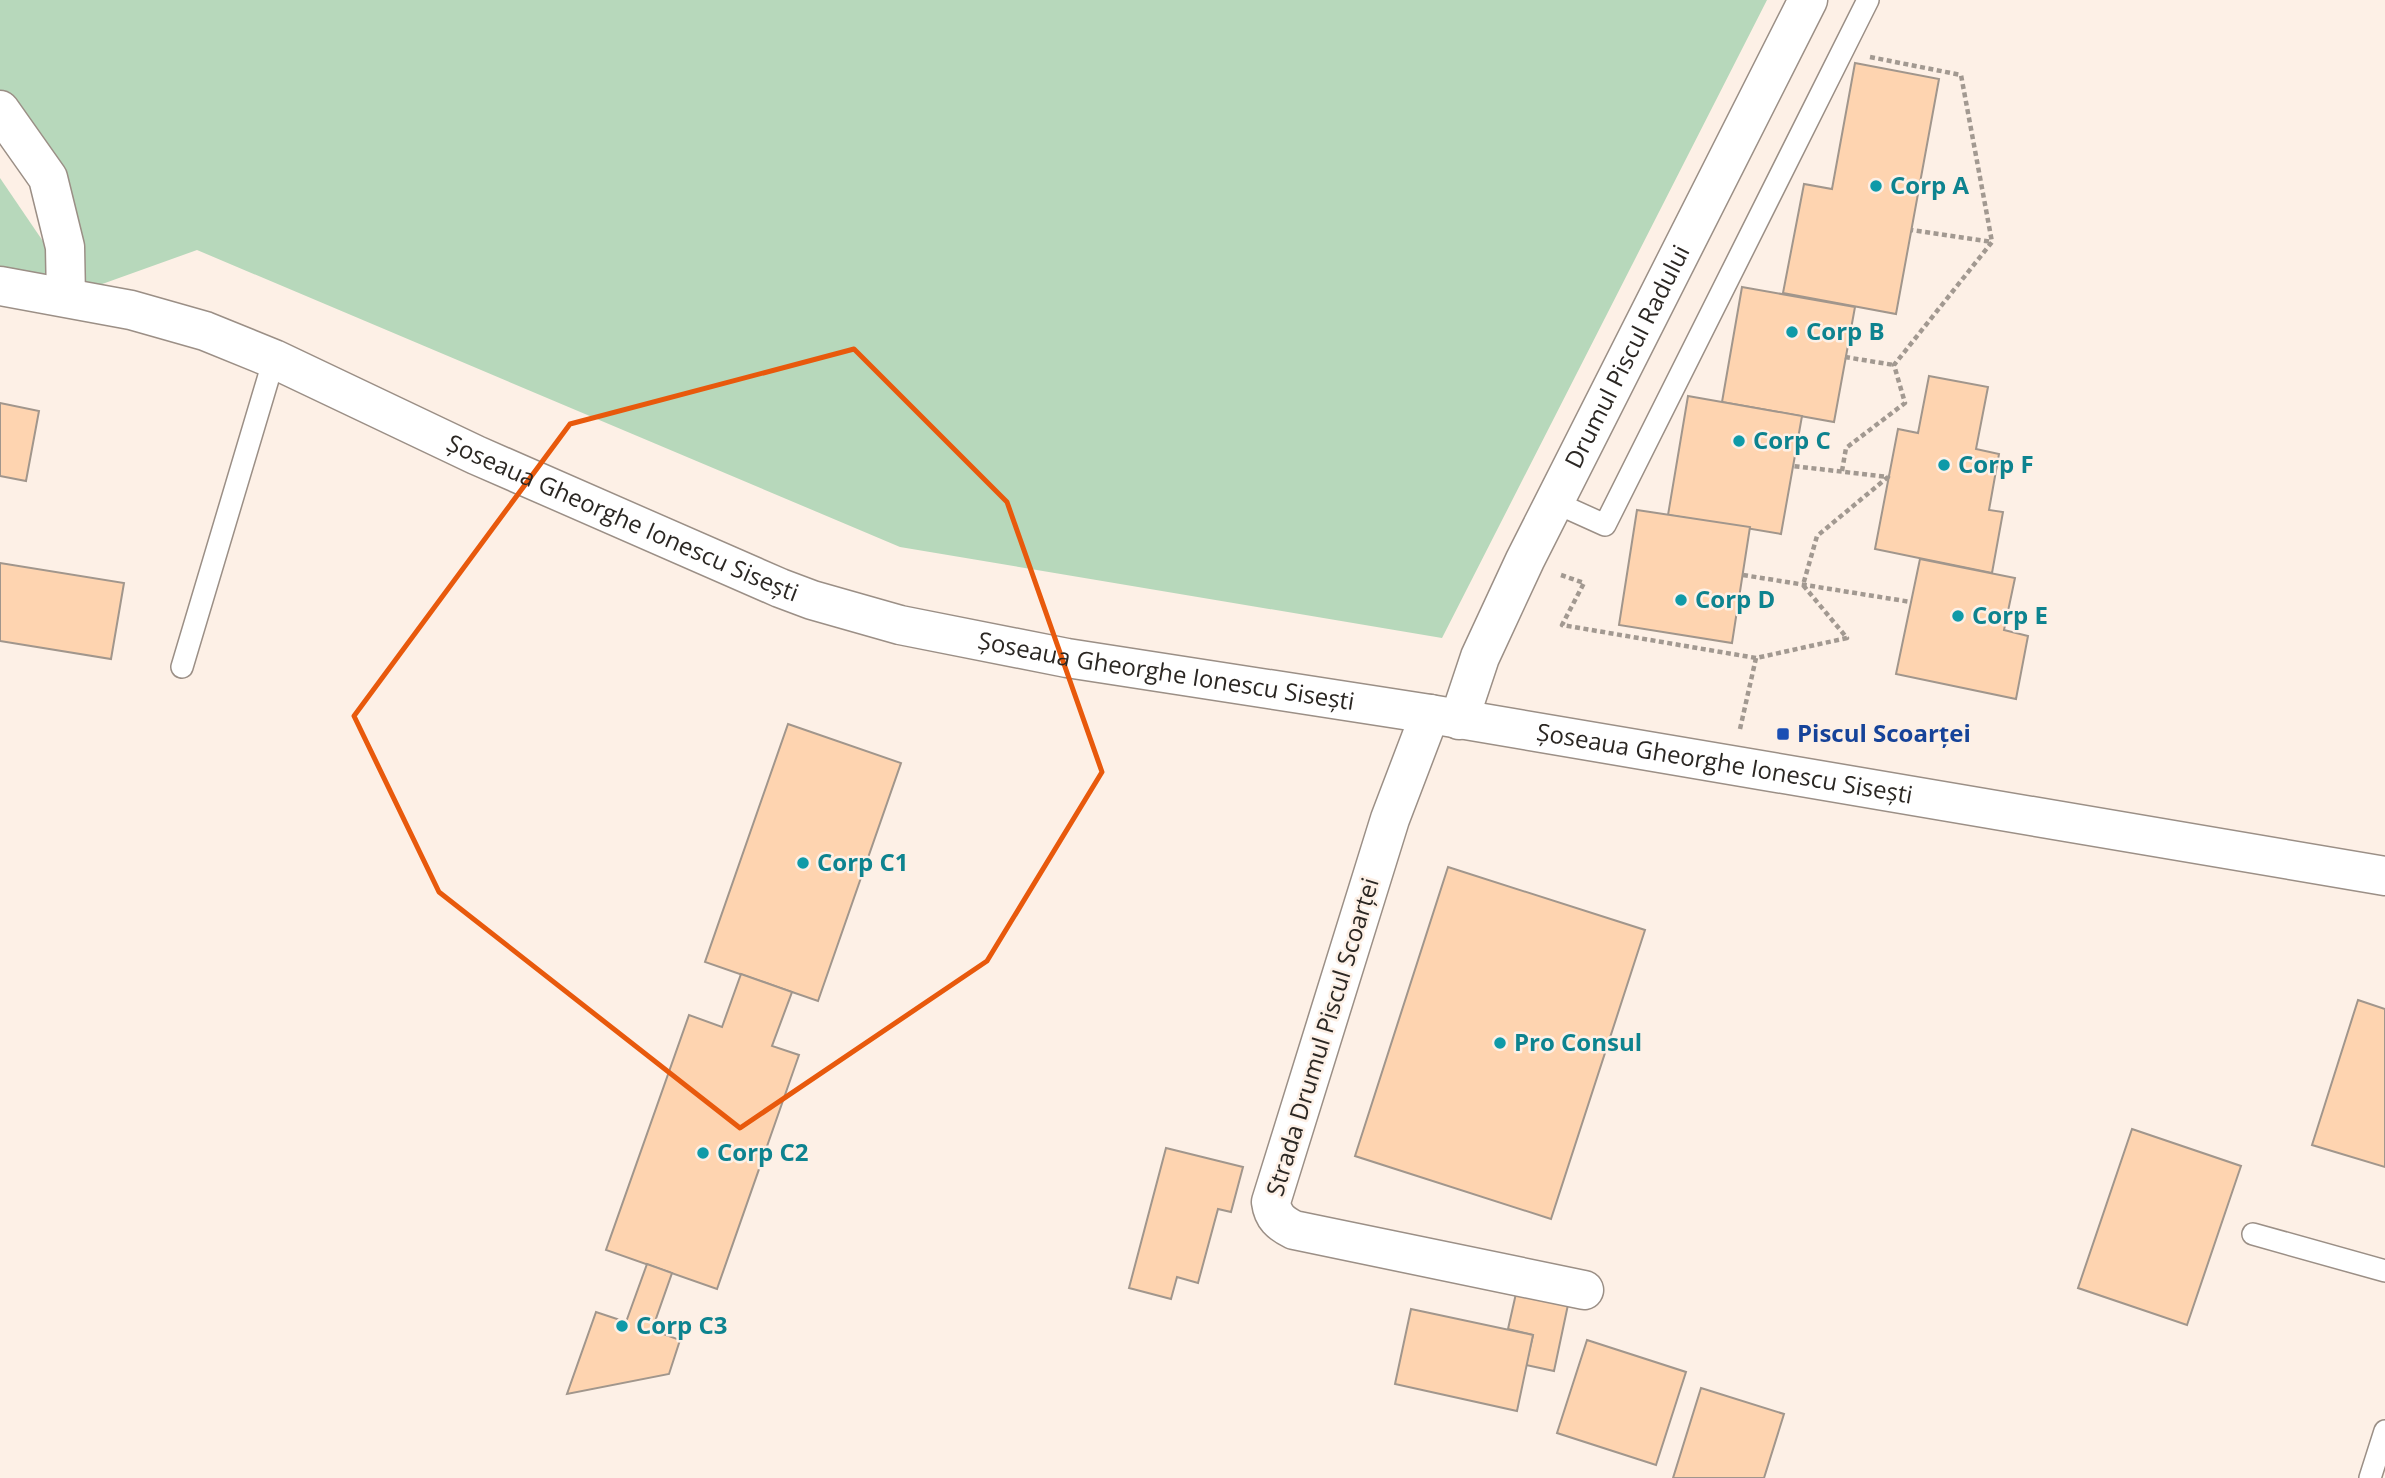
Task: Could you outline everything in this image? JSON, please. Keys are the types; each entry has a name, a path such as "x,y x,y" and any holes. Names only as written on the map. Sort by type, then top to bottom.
{"main road":[{"name":"Drumul Piscul Radului","path":"1445,717 1480,657 1525,560 1808,0"},
{"path":"0,110 48,178 65,247 66,297"},
{"name":"Șoseaua Gheorghe Ionescu Sisești","path":"0,286 131,310 205,331 274,359 476,456 780,588 856,614 944,636 1445,717 2385,876"},
{"name":"Strada Drumul Piscul Scoarței","path":"1445,717 1390,819 1271,1202 1272,1211 1280,1223 1294,1230 1584,1290"}],"lane":[{"path":"1554,502 1605,526 1868,0"},
{"path":"182,667 274,359"},
{"path":"2252,1234 2385,1271"},
{"path":"2370,1478 2385,1434"}],"path":[{"path":"1842,52 1961,75 1992,242 1894,365"},
{"path":"1911,230 1992,242"},
{"path":"1845,357 1894,365"},
{"path":"1842,471 1846,448 1905,403 1894,365"},
{"path":"1793,466 1888,477 1817,536 1803,585"},
{"path":"1525,560 1584,583 1562,625 1756,658 1847,638 1803,585"},
{"path":"1743,575 1911,603"},
{"path":"1732,765 1756,658"}],"highlighted area":[{"path":"854,349 1007,502 1102,772 987,961 740,1128 439,892 354,716 570,424"}],"green space":[{"path":"0,0 1767,0 1442,638 900,547 197,250 66,297 65,247 0,104"},
{"path":"0,178 53,256 54,287 0,283"}],"building":[{"name":"Corp A","path":"1855,63 1939,79 1896,314 1783,293 1804,184 1832,189"},
{"name":"Corp B","path":"1742,287 1855,307 1834,422 1722,402"},
{"name":"Corp F","path":"1929,376 1988,387 1976,449 1999,454 1989,510 2003,512 1992,573 1875,549 1898,429 1918,433"},
{"name":"Corp C","path":"1688,396 1802,416 1781,534 1668,515"},
{"path":"0,403 39,411 26,481 0,476"},
{"name":"Corp D","path":"1637,510 1750,527 1732,643 1619,625"},
{"name":"Corp E","path":"1920,559 2015,578 2004,630 2028,636 2016,699 1896,674"},
{"path":"0,563 124,583 111,659 0,641"},
{"name":"Corp C1","path":"788,724 901,763 818,1001 705,962"},
{"name":"Pro Consul","path":"1448,867 1645,930 1551,1219 1355,1156"},
{"name":"Corp C2","path":"741,974 792,992 772,1046 799,1055 717,1289 606,1250 689,1015 722,1027"},
{"path":"2358,1000 2385,1009 2385,1167 2312,1145"},
{"path":"2132,1129 2241,1166 2187,1325 2078,1288"},
{"path":"1166,1148 1243,1167 1231,1212 1218,1209 1198,1283 1177,1277 1171,1299 1129,1288"},
{"name":"Corp C3","path":"647,1264 672,1273 652,1330 680,1340 669,1374 567,1394 596,1312 626,1322"},
{"path":"1517,1289 1569,1300 1554,1371 1526,1365 1533,1335 1508,1329"},
{"path":"1411,1309 1533,1335 1517,1411 1395,1384"},
{"path":"1587,1340 1686,1372 1656,1465 1557,1433"},
{"path":"1701,1388 1784,1414 1764,1478 1673,1478"}],"place":[{"name":"Corp A","path":"1876,186"},
{"name":"Corp B","path":"1792,332"},
{"name":"Corp C","path":"1739,441"},
{"name":"Corp F","path":"1944,465"},
{"name":"Corp D","path":"1681,600"},
{"name":"Corp E","path":"1958,616"},
{"name":"Piscul Scoarței","path":"1783,734"},
{"name":"Corp C1","path":"803,863"},
{"name":"Pro Consul","path":"1500,1043"},
{"name":"Corp C2","path":"703,1153"},
{"name":"Corp C3","path":"622,1326"}]}
